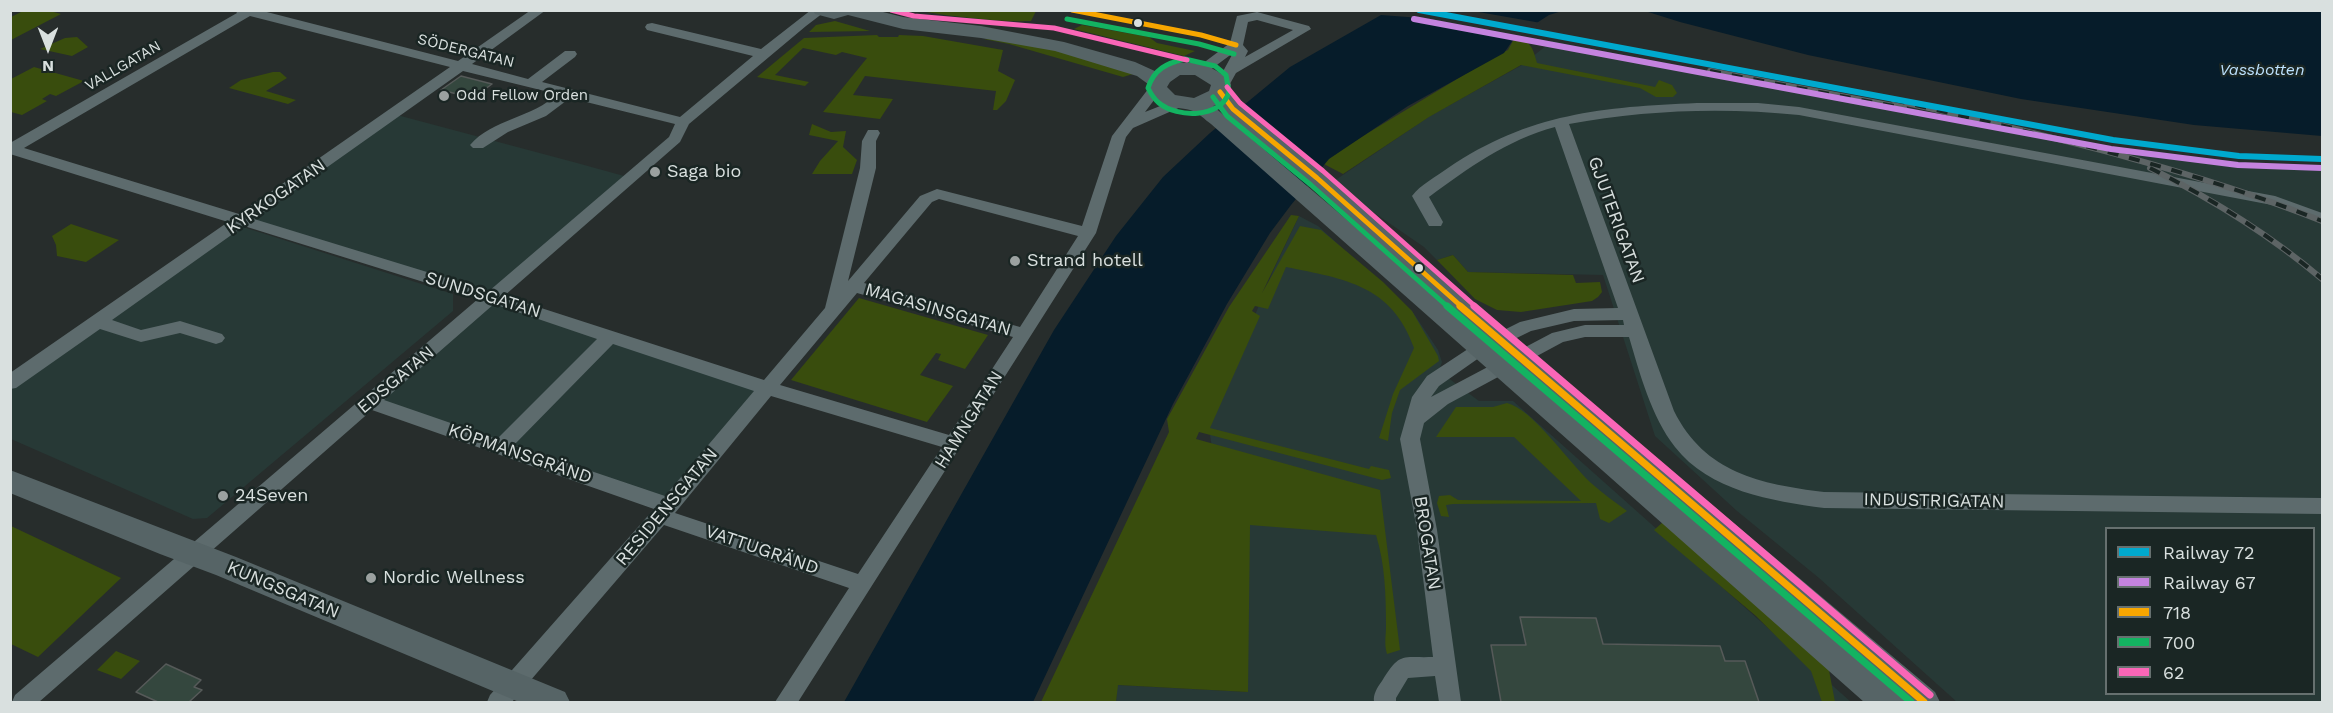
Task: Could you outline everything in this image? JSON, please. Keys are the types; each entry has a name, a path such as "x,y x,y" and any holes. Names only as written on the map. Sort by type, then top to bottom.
{"main road":[{"path":"822,10 834,13 845,10"},
{"path":"850,10 913,24 1053,37 1193,70 1216,77 1226,115"},
{"path":"981,32 1057,46 1128,66 1144,72 1158,85 1163,97 1226,115 1499,352 1886,702"},
{"path":"1158,85 1168,73 1193,70"},
{"path":"1186,104 1209,101 1221,90"},
{"path":"1499,352 1924,702"},
{"name":"KUNGSGATAN","path":"10,481 226,566 506,694 554,702"}],"street":[{"name":"KYRKOGATAN","path":"10,383 540,10"},
{"name":"EDSGATAN","path":"23,702 191,554 493,298 675,139 683,122 801,23 822,10"},
{"name":"SÖDERGATAN","path":"247,11 683,122"},
{"name":"VALLGATAN","path":"11,150 247,11"},
{"path":"1221,90 1225,78 1235,69 1304,29 1248,16 1242,18 1238,26 1236,45 1241,51 1235,69"},
{"path":"652,27 764,54"},
{"path":"1193,70 1236,45"},
{"path":"530,84 570,54"},
{"name":"HAMNGATAN","path":"786,702 1088,233 1114,148 1126,126 1158,85"},
{"path":"478,145 513,124 528,121 546,110 566,93"},
{"path":"1126,126 1186,104"},
{"path":"1435,222 1420,196 1475,156 1522,133 1560,121 1697,106 1759,106 1799,111 2275,201 2322,218"},
{"name":"GJUTERIGATAN","path":"1560,121 1632,323"},
{"name":"RESIDENSGATAN","path":"832,308 868,168 869,141 873,133"},
{"name":"SUNDSGATAN","path":"11,150 611,335 767,388 954,444"},
{"name":"RESIDENSGATAN","path":"506,694 665,511 832,308 926,199 937,194 1088,233"},
{"name":"MAGASINSGATAN","path":"853,286 1024,334"},
{"name":"BROGATAN","path":"1415,420 1499,352 1526,326 1556,317 1632,323"},
{"path":"99,322 141,336 180,327 216,338"},
{"name":"BROGATAN","path":"1450,702 1426,530 1410,439 1420,397 1433,381 1499,352 1585,331 1632,323"},
{"name":"INDUSTRIGATAN","path":"1632,323 1671,423 1687,449 1737,483 1774,494 1824,500 2322,506"},
{"path":"500,447 611,335"},
{"name":"KÖPMANSGRÄND","path":"370,402 500,447 665,511"},
{"name":"VATTUGRÄND","path":"665,511 863,584"},
{"path":"1385,702 1384,696 1401,668 1445,666"}],"shaded area":[{"path":"1552,41 2000,130 2140,154 2256,164 2322,166 2322,702 1957,702 1819,578 1737,511 1655,436 1603,275 1468,272 1453,255 1437,260 1424,247 1351,197 1334,181 1430,116 1522,65"},
{"path":"397,115 624,176 490,292 250,220"},
{"path":"1299,216 1318,226 1412,311 1438,350 1442,362 1439,371 1479,401 1513,401 1851,702 1116,702 1117,685 1248,692 1209,428 1273,271"},
{"path":"240,226 453,294 453,311 207,518 193,519 11,439 10,388"},
{"path":"493,301 605,337 499,443 377,400"},
{"path":"613,339 762,389 669,502 507,446"}],"green space":[{"path":"1036,10 1031,21 975,19 920,11"},
{"path":"23,11 50,11 61,14 11,40 11,17"},
{"path":"835,21 870,31 809,32 816,25"},
{"path":"1082,25 1149,37 1157,43 1195,51 1184,56 1074,29"},
{"path":"877,35 879,37 923,36 1003,50 998,71 1015,80 1006,101 997,110 993,110 996,91 865,76 853,95 893,99 880,119 823,112 867,58 842,52 836,55 803,48 775,75 809,82 805,86 757,77 804,38"},
{"path":"77,37 88,47 72,56 40,49 65,38"},
{"path":"1515,37 1530,46 1537,63 1655,87 1659,80 1672,85 1677,93 1673,97 1656,97 1640,88 1521,65 1429,117 1343,174 1320,162 1508,50"},
{"path":"984,39 1001,39 1039,46 1079,56 1133,74 1123,77"},
{"path":"34,67 84,81 56,96 50,94 42,99 47,101 22,115 11,112 11,79"},
{"path":"280,72 287,78 266,91 296,100 288,104 229,88 241,80"},
{"path":"812,124 831,132 846,131 843,147 857,160 852,174 812,174 838,141 809,135"},
{"path":"1291,215 1299,216 1262,293 1300,226 1321,230 1383,282 1412,311 1439,361 1400,390 1392,413 1388,441 1379,438 1393,394 1414,348 1405,327 1393,310 1364,288 1347,281 1286,267 1268,309 1255,306 1252,311 1260,316 1210,428 1369,469 1371,466 1389,470 1391,478 1382,480 1199,432 1196,439 1380,490 1400,650 1387,654 1386,650 1384,580 1376,535 1250,525 1248,692 1118,685 1116,702 1041,702 1169,432 1167,419 1229,307"},
{"path":"71,224 119,240 86,262 57,256 52,236"},
{"path":"1453,255 1468,272 1573,275 1576,283 1600,282 1602,292 1592,301 1521,312 1497,310 1475,299 1437,260"},
{"path":"859,298 988,335 965,369 938,360 941,354 936,353 920,375 953,386 927,422 791,380"},
{"path":"1507,403 1528,415 1591,483 1627,511 1609,523 1600,519 1596,503 1453,504 1446,505 1449,517 1441,516 1437,503 1439,496 1450,495 1458,500 1581,501 1514,437 1436,437 1456,407 1493,407"},
{"path":"1663,522 1828,665 1835,702 1822,702 1811,671 1756,616 1654,530"},
{"path":"11,526 121,578 38,657 11,644"},
{"path":"116,651 140,661 121,679 97,670"}],"water":[{"path":"1430,11 1562,11 1549,15 1515,37 1504,53 1408,106 1329,159 1291,205 1270,233 1227,304 1173,404 1033,702 844,702 1054,330 1116,236 1163,177 1210,133 1290,67 1381,15 1421,18"},
{"name":"Vassbotten","path":"1645,11 2322,11 2322,136 2194,125 2021,99 1808,55"}],"pier":[{"path":"1425,10 1473,11 1541,23 1520,37 1402,14 1420,15"}],"building":[{"path":"461,76 492,84 473,98 441,90"},
{"path":"1520,617 1596,618 1603,644 1720,646 1725,661 1745,661 1759,702 1501,702 1491,645 1526,645"},
{"path":"166,664 201,680 194,687 202,690 189,702 158,702 136,692"}],"railway":[{"path":"1710,71 1904,108"},
{"path":"1894,100 2164,168 2270,201 2322,221"},
{"path":"2150,168 2239,218 2322,279"}],"rail line":[{"name":"72","path":"1419,10 2113,140 2239,156 2322,159"},
{"name":"67","path":"1414,19 2111,149 2238,165 2322,168"}],"transit line":[{"name":"62","path":"891,10 914,16 1054,28 1187,60"},
{"name":"718","path":"1072,10 1201,35 1236,45"},
{"name":"700","path":"1067,19 1199,44 1234,54"},
{"name":"700","path":"1185,59 1208,63 1226,75 1229,92 1222,103 1211,110 1189,114 1169,109 1153,97 1148,88 1153,75 1166,64 1185,59"},
{"name":"62","path":"1227,87 1240,103 1323,171 1504,332 1930,695"},
{"name":"718","path":"1220,92 1233,109 1317,178 1498,339 1924,702"},
{"name":"700","path":"1213,97 1227,116 1311,185 1492,346 1911,702"}],"place":[{"name":"Odd Fellow Orden","path":"444,96"},
{"name":"Saga bio","path":"655,172"},
{"name":"Strand hotell","path":"1015,261"},
{"name":"24Seven","path":"223,496"},
{"name":"Nordic Wellness","path":"371,578"}]}
